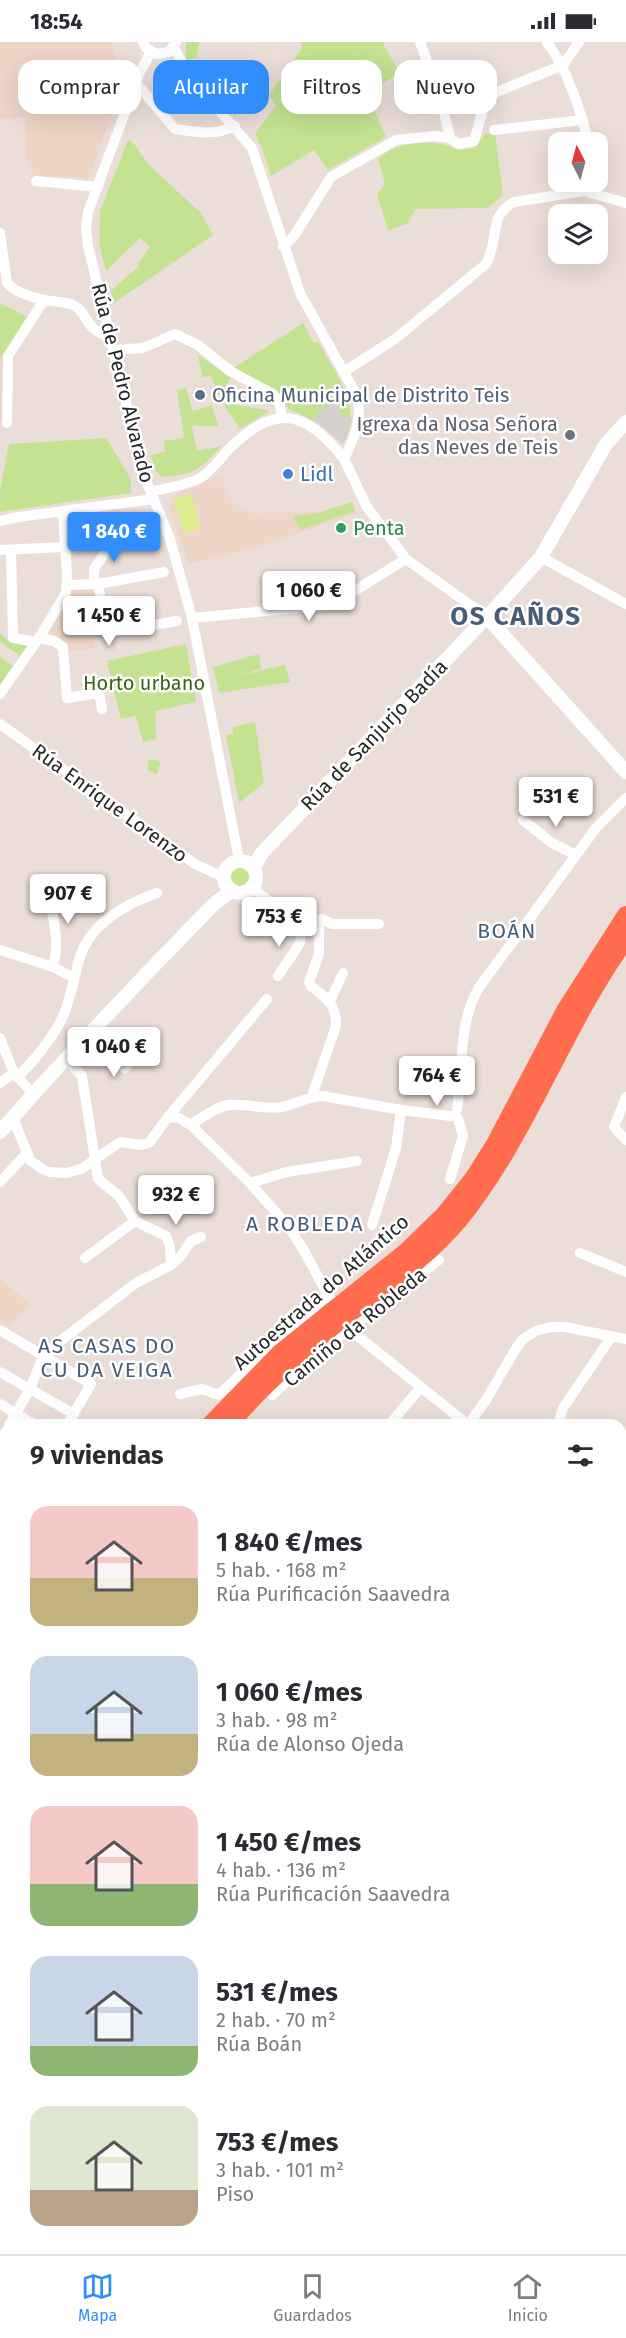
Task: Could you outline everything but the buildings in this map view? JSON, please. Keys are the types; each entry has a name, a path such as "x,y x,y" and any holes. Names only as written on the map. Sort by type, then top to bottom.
{"highway":[{"name":"Autoestrada do Atlántico","path":"360,1297 437,1222 473,1179 500,1136 566,1009 626,915"},
{"name":"Autoestrada do Atlántico","path":"216,1419 280,1353 325,1324 360,1297 416,1262 457,1222 485,1185 525,1119 577,1017 626,939"},
{"name":"Autoestrada do Atlántico","path":"234,1419 325,1324"}],"main road":[{"name":"Rúa de Sanjurjo Badía","path":"0,1132 33,1094 215,903 226,883 226,867 246,863 261,854 541,556 606,444 626,422"},
{"path":"487,616 626,772"},
{"name":"Rúa de Sanjurjo Badía","path":"226,883 242,893 252,888 256,878 246,863"}],"street":[{"path":"143,42 151,52 163,54 175,44 188,75 235,126 249,143 257,158 283,247 304,301 345,370 357,396 360,408 359,421 344,459"},
{"path":"420,42 441,99 450,138"},
{"path":"547,42 563,65 586,132"},
{"path":"283,247 294,236 332,177 396,140 434,136 450,138 459,144 474,141 487,96 563,65 579,42"},
{"name":"Rúa de Pedro Alvarado","path":"141,73 151,52"},
{"path":"141,89 175,129 201,133 235,126"},
{"name":"Rúa de Pedro Alvarado","path":"125,114 88,212 86,229 143,473 172,547 192,618 246,863"},
{"path":"494,130 583,120"},
{"path":"36,182 98,187"},
{"path":"345,370 395,339 486,264 493,252 498,216 504,208 514,202 558,192"},
{"path":"599,192 626,203"},
{"path":"0,233 7,284 11,288 44,300 73,305 79,309 94,330 111,337"},
{"path":"7,423 8,356 5,354 44,300"},
{"path":"114,350 143,348 175,333 198,345 230,371 273,394 279,400 282,417"},
{"path":"0,521 153,496 199,479 254,427 272,418 282,417 297,420 319,431 344,459 367,507 406,559 487,616"},
{"path":"0,694 63,601 68,585 63,512"},
{"path":"116,536 94,569 106,633 177,621"},
{"path":"65,547 6,550 13,638 54,641 63,647 67,698 99,693 102,709"},
{"path":"541,556 626,604"},
{"path":"192,618 332,605 406,559"},
{"path":"68,585 96,584 164,572"},
{"name":"Rúa Enrique Lorenzo","path":"0,724 195,864 226,883"},
{"path":"450,1179 463,1136 455,1114 463,1040 471,1003 596,828 626,798"},
{"path":"523,820 552,843 576,855"},
{"path":"44,883 53,914 56,956 53,967"},
{"path":"252,888 295,921 301,934 300,943 278,976"},
{"path":"0,1083 27,1068 56,1028 64,1013 80,957 91,935 110,916 131,903 157,893"},
{"path":"295,921 322,919 332,924 379,924"},
{"path":"312,1096 336,1026 336,1015 330,1001 310,986 309,982 319,954 319,928"},
{"path":"0,950 53,967 74,978"},
{"path":"330,1001 343,973"},
{"path":"13,1118 26,1154 34,1164 57,1173 75,1171 120,1142 142,1145 150,1143 168,1117 267,999"},
{"path":"87,1038 125,1068 139,1051"},
{"path":"1,1041 16,1075 33,1094"},
{"path":"66,1059 82,1077 98,1179 119,1196 135,1221 166,1236 170,1246 171,1264"},
{"path":"191,1125 229,1105 268,1109 287,1106 312,1096 401,1110 455,1114"},
{"path":"626,1097 614,1127 626,1140"},
{"path":"372,1225 396,1148 401,1110"},
{"path":"168,1117 179,1118 191,1125 250,1183 293,1234 328,1295 359,1338 461,1419"},
{"path":"0,1182 26,1154"},
{"path":"250,1183 287,1172 357,1161"},
{"path":"85,1258 135,1221"},
{"path":"13,1419 30,1389 43,1357 69,1332 136,1283 171,1264 181,1256 191,1241 201,1237"},
{"path":"580,1253 626,1272"},
{"name":"Camiño da Robleda","path":"272,1395 297,1371 350,1328 439,1260"},
{"path":"180,1394 202,1389 219,1395 328,1295"},
{"path":"472,1419 522,1340 537,1331 550,1327 565,1327 626,1340"},
{"path":"0,1330 91,1384 71,1419"},
{"path":"560,1419 563,1408 612,1336"},
{"path":"0,1371 74,1414"},
{"path":"393,1419 422,1387"},
{"path":"0,1404 25,1419"}],"shaded area":[{"path":"0,42 111,42 117,60 18,60 18,114 112,114 89,178 34,176 25,159 25,118 0,118"},
{"path":"0,356 4,357 3,420 0,420"},
{"path":"328,400 342,404 339,414 352,419 345,442 342,443 315,421 319,409 325,410"},
{"path":"220,477 234,504 255,513 319,512 352,502 358,513 252,549 189,564 170,507 171,500 175,494"},
{"path":"71,590 93,590 101,638 93,639 94,649 68,651 67,644 45,632 57,616 60,617"},
{"path":"0,1277 31,1306 7,1327 0,1318"}],"green space":[{"path":"186,42 199,42 197,58 186,60"},
{"path":"299,42 384,42 394,62 394,77 382,83 382,60 294,60 303,47"},
{"path":"281,78 281,114 376,114 386,137 328,170 314,150 271,176 255,134 276,105 269,95"},
{"path":"495,133 503,195 487,208 416,209 407,224 388,230 377,194 385,184 378,158 397,147 414,144 437,143 457,150 475,148 485,134"},
{"path":"128,140 132,141 149,165 201,213 213,235 114,303 111,291 139,266 138,264 150,247 140,238 106,271 99,244 100,211"},
{"path":"0,303 29,318 4,357 0,356"},
{"path":"303,323 313,342 319,343 345,391 350,415 345,442 342,443 318,423 289,409 282,398 232,369"},
{"path":"198,355 231,378 219,396 211,376 202,377"},
{"path":"186,388 193,411 212,405 218,426 192,426 197,451 222,446 196,469 182,475 162,477 156,472 151,455 165,452 164,441 184,438 177,390"},
{"path":"222,402 270,411 240,429"},
{"path":"106,438 131,479 131,493 0,512 0,490 9,444"},
{"path":"191,494 201,529 184,533 174,499"},
{"path":"352,502 355,511 300,530 293,516 319,513"},
{"path":"0,633 7,640 27,646 20,656 0,642"},
{"name":"Horto urbano","path":"186,644 196,702 155,711 156,739 143,742 136,716 121,719 107,661"},
{"path":"259,654 261,669 237,676 285,665 290,682 219,693 213,667"},
{"path":"0,657 13,666 0,685"},
{"path":"255,722 264,783 239,803 226,735 233,734 233,727"},
{"path":"149,759 161,761 157,774 147,770"},
{"path":"240,867 247,870 250,877 247,884 240,887 233,884 230,877 233,870"}],"place":[{"name":"Oficina Municipal de Distrito Teis","path":"200,395"},
{"name":"Igrexa da Nosa Señora das Neves de Teis","path":"570,435"},
{"name":"Lidl","path":"288,474"},
{"name":"Penta","path":"341,528"}],"district":[{"name":"OS CAÑOS","path":"516,616"},
{"name":"BOÁN","path":"507,931"},
{"name":"A ROBLEDA","path":"305,1224"},
{"name":"AS CASAS DO CU DA VEIGA","path":"107,1358"}]}
